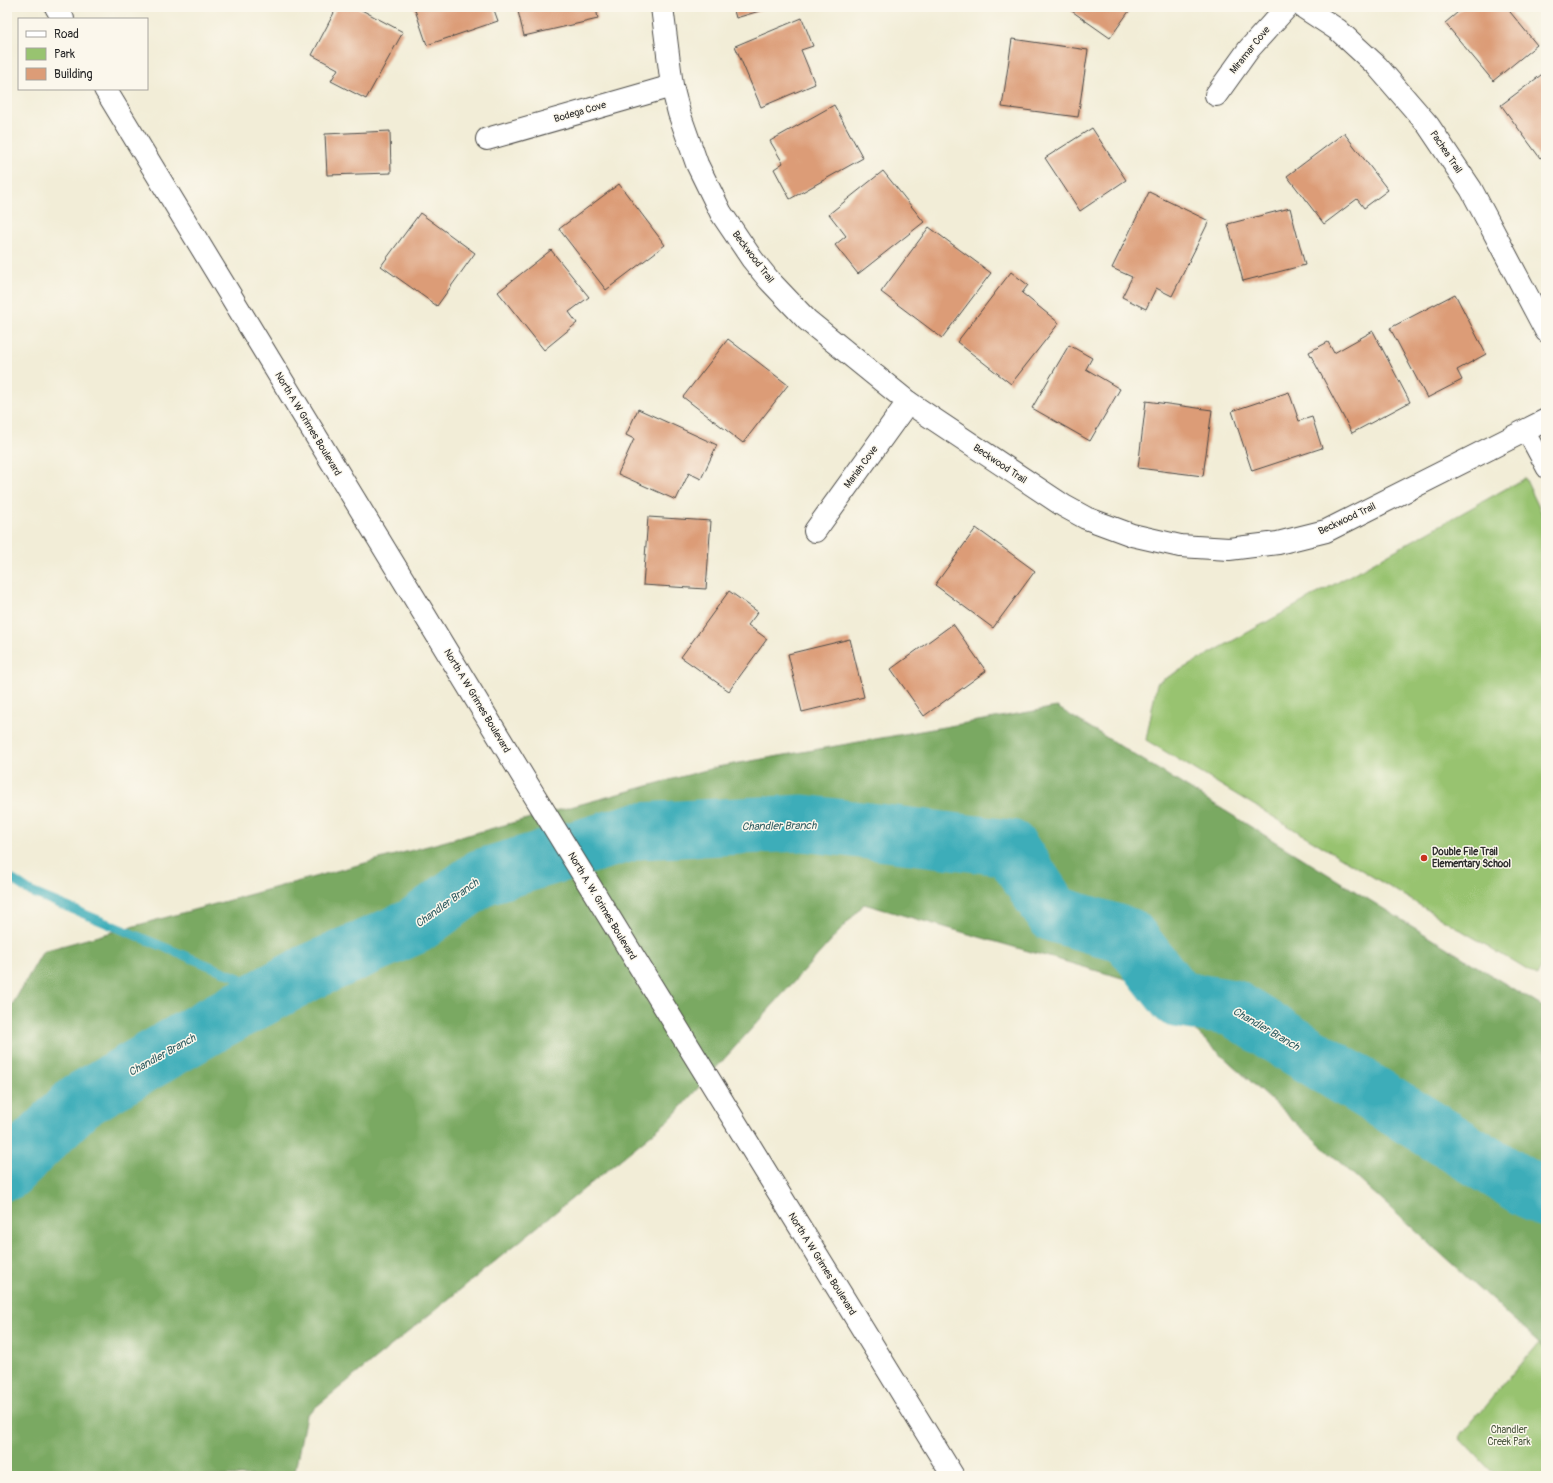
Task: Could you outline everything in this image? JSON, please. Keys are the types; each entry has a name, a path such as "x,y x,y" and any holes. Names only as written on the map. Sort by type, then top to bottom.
{"street":[{"path":"56,7 62,18"},
{"name":"Beckwood Trail","path":"662,7 672,86 679,113 697,164 721,213 752,259 769,280 808,320 908,402 1064,506 1086,518 1132,535 1173,544 1229,549 1278,543 1326,531 1546,420"},
{"name":"Miramar Cove","path":"1216,95 1249,49 1287,7"},
{"name":"Pachea Trail","path":"1303,7 1338,30 1377,66 1428,125 1471,189 1546,331"},
{"name":"Bodega Cove","path":"488,139 672,86"},
{"name":"North A W Grimes Boulevard","path":"106,90 512,759"},
{"name":"Mariah Cove","path":"815,532 908,402"},
{"name":"North A. W. Grimes Boulevard","path":"512,759 692,1052"},
{"name":"North A W Grimes Boulevard","path":"692,1052 953,1476"}],"lane":[{"path":"1525,430 1546,469"}],"green space":[{"name":"Double File Trail Elementary School","path":"1525,478 1546,522 1546,957 1537,976 1146,740 1157,683"},
{"path":"1057,707 1546,1009 1546,1349 1143,984 864,904 670,1119 306,1415 294,1476 7,1476 7,1014 43,951 717,767"},
{"name":"Chandler Creek Park","path":"1546,1331 1546,1476 1496,1476 1459,1437 1539,1342"}],"building":[{"path":"337,7 356,7 403,32 366,99 331,81 338,69 312,55"},
{"path":"414,7 493,7 498,21 427,45"},
{"path":"517,7 596,7 598,19 524,36"},
{"path":"733,7 773,7 736,18"},
{"path":"1066,7 1132,7 1110,38"},
{"path":"1464,7 1506,7 1537,45 1493,81 1445,23"},
{"path":"802,18 813,46 801,50 815,84 761,107 735,46"},
{"path":"1012,39 1088,50 1078,117 1002,107"},
{"path":"1545,72 1546,154 1540,158 1501,105"},
{"path":"834,105 863,158 790,199 774,169 783,163 770,141"},
{"path":"1092,128 1126,180 1080,211 1045,158"},
{"path":"390,131 391,173 327,175 325,134"},
{"path":"1344,133 1388,190 1364,208 1357,199 1324,224 1287,176"},
{"path":"883,171 924,222 858,274 835,245 846,236 829,214"},
{"path":"619,184 665,245 606,290 559,229"},
{"path":"1149,192 1209,221 1172,296 1156,288 1146,309 1122,297 1132,277 1112,268"},
{"path":"1290,208 1305,265 1243,281 1228,224"},
{"path":"420,213 475,253 437,306 381,266"},
{"path":"929,227 991,273 942,338 881,292"},
{"path":"551,250 589,297 569,312 577,323 544,350 498,292"},
{"path":"1011,272 1028,285 1022,293 1059,323 1011,384 957,342"},
{"path":"1455,294 1486,354 1457,370 1462,380 1427,398 1390,328"},
{"path":"1373,331 1410,402 1352,433 1309,352 1328,342 1334,353"},
{"path":"728,339 788,385 743,443 683,397"},
{"path":"1069,345 1092,358 1086,369 1120,389 1090,441 1032,408"},
{"path":"1289,392 1299,421 1312,417 1322,448 1252,471 1232,411"},
{"path":"1146,401 1212,410 1203,476 1138,468"},
{"path":"638,409 717,445 701,479 689,473 676,500 618,474 634,439 626,435"},
{"path":"648,517 711,521 706,589 643,585"},
{"path":"976,528 1035,571 993,628 935,585"},
{"path":"729,591 758,612 748,625 767,639 729,691 681,657"},
{"path":"953,624 986,671 924,716 891,669"},
{"path":"850,639 864,697 802,712 788,654"}],"waterway":[{"name":"Chandler Branch","path":"7,1172 80,1101 211,1025 308,973 415,926 482,877 637,831 803,823 1010,848 1054,914 1128,936 1177,999 1233,1008 1546,1199"},
{"path":"7,876 31,892 273,992"}],"place":[{"name":"Double File Trail Elementary School","path":"1424,858"}]}
